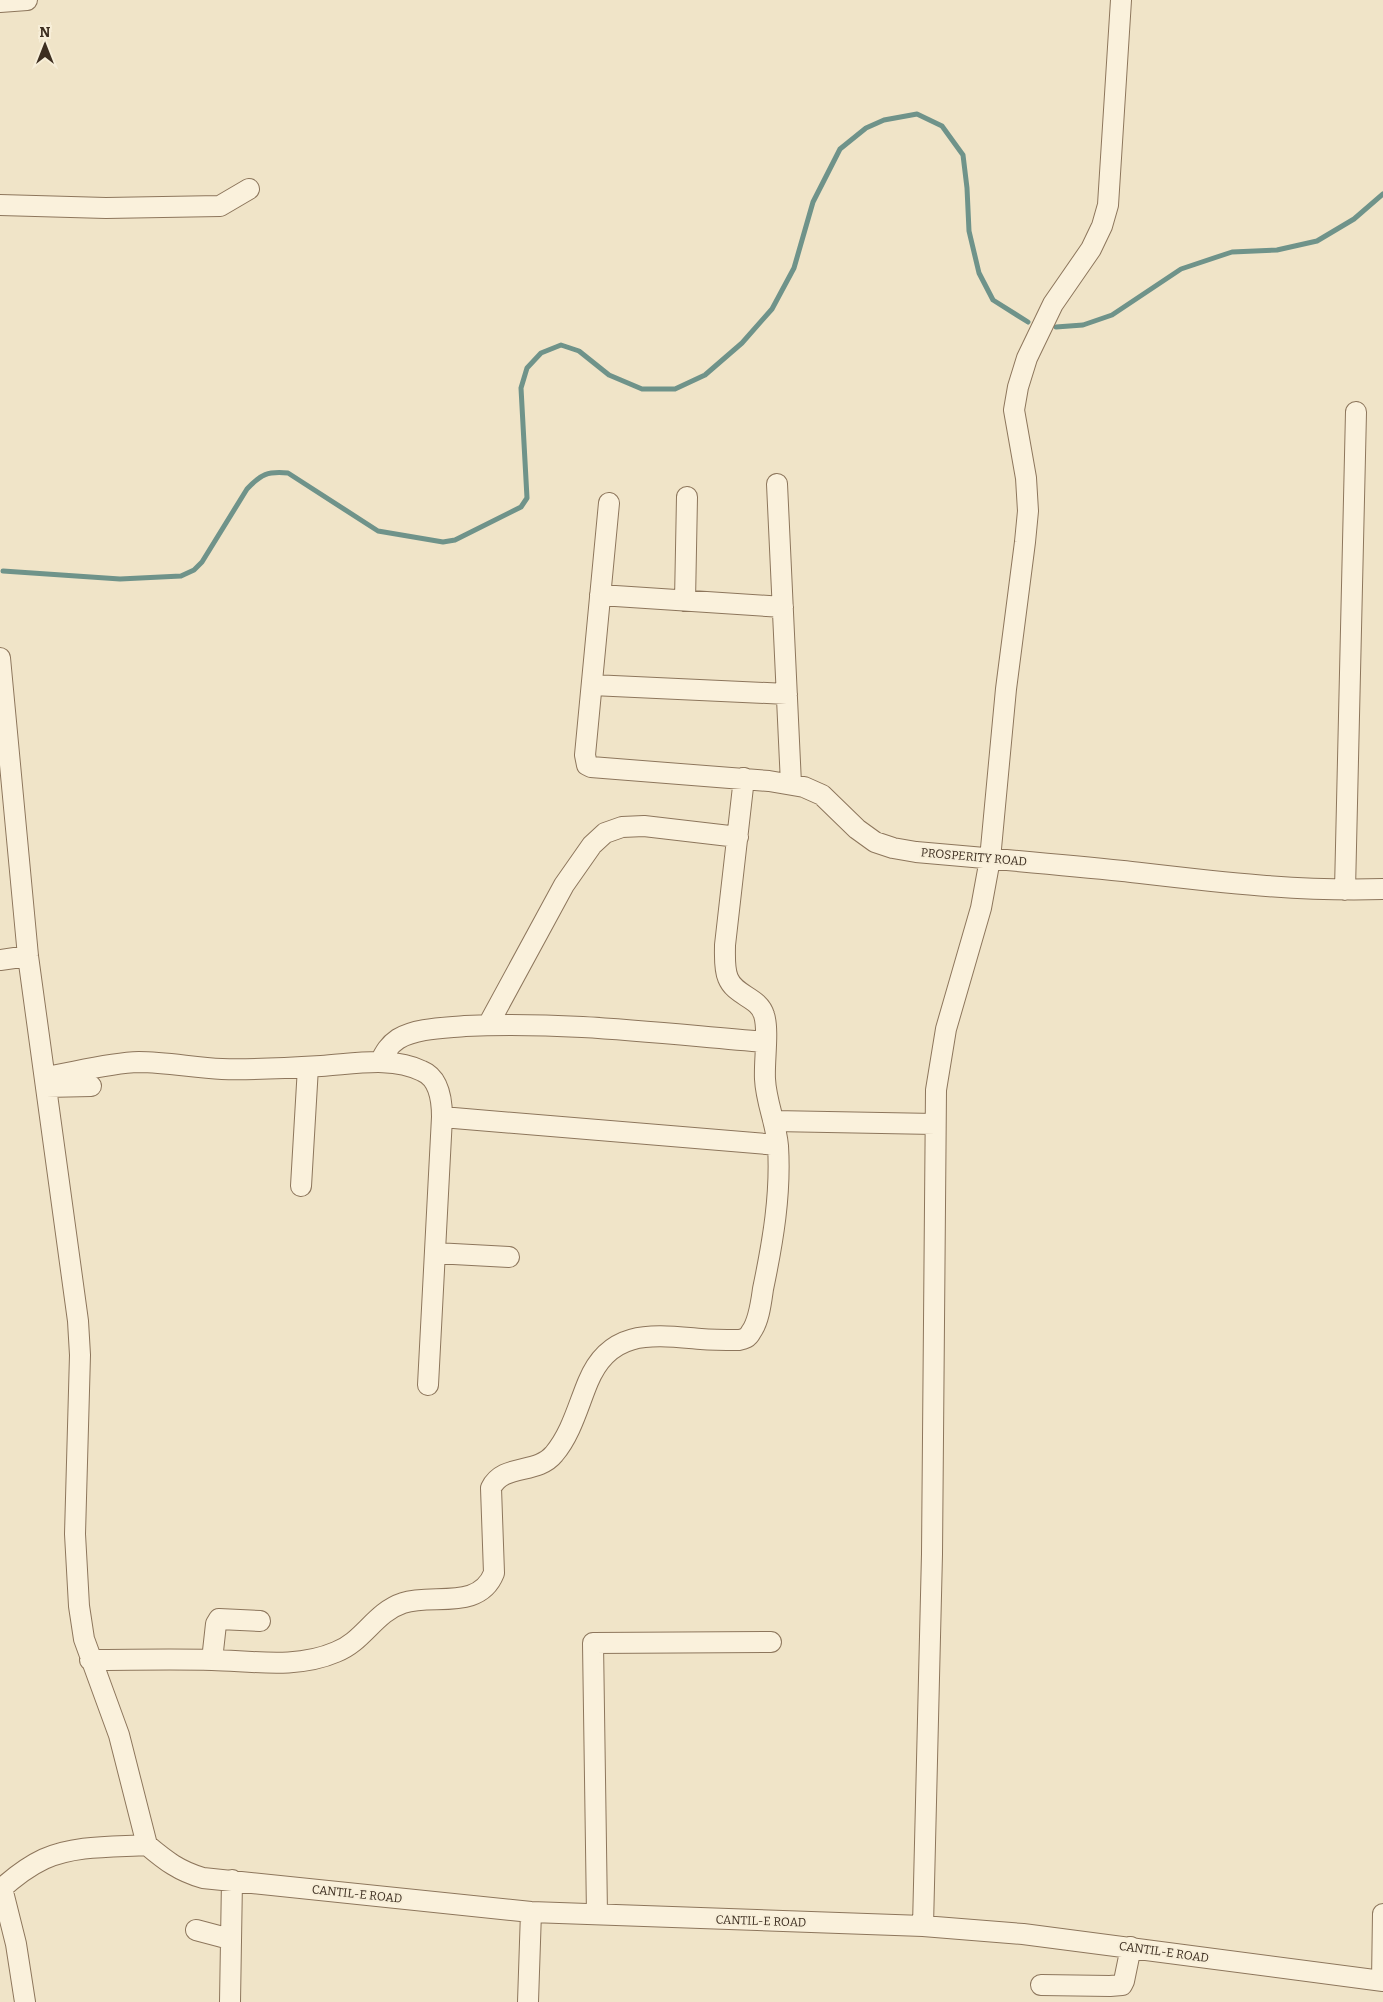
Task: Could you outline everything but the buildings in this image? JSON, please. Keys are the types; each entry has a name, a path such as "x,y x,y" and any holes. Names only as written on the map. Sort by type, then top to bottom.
{"street":[{"path":"0,2 27,0"},
{"path":"923,1926 932,1554 936,1090 946,1029 988,881 1006,689 1028,511 1026,478 1014,410 1018,387 1027,358 1053,304 1091,249 1108,205 1121,0"},
{"path":"0,206 106,208 220,206 249,189"},
{"path":"1345,890 1356,412"},
{"path":"776,484 791,784"},
{"path":"685,601 687,497"},
{"path":"609,503 592,685 786,694"},
{"path":"600,595 782,607"},
{"path":"0,658 28,956 78,1321 80,1355 75,1534 79,1606 84,1639 90,1660 119,1735 147,1845 62,1853 44,1859 1,1889 16,1944 25,2002"},
{"name":"PROSPERITY ROAD","path":"592,685 586,755 588,765 596,768 744,778 804,787 822,795 875,842 893,848 916,852 1239,884 1345,890 1383,889"},
{"path":"90,1660 212,1660 279,1663 306,1661 338,1652 357,1639 390,1608 404,1602 459,1598 475,1594 485,1588 494,1573 490,1488 494,1480 511,1471 544,1463 554,1455 564,1439 590,1377 603,1356 624,1342 649,1336 739,1340 746,1338 751,1333 760,1305 776,1220 778,1145 765,1081 764,1042 766,1022 764,1012 758,1003 733,987 726,972 725,944 744,778"},
{"path":"488,1025 564,885 592,845 606,832 622,827 644,826 738,837"},
{"path":"0,960 28,956"},
{"path":"380,1062 387,1048 399,1038 418,1032 488,1025 566,1026 764,1042"},
{"path":"46,1082 138,1062 222,1069 308,1067 380,1062 400,1063 425,1072 433,1080 442,1103 428,1385"},
{"path":"301,1186 308,1067"},
{"path":"46,1082 91,1086"},
{"path":"442,1117 778,1145"},
{"path":"774,1121 935,1124"},
{"path":"435,1254 509,1257"},
{"path":"212,1660 216,1624 219,1619 260,1620"},
{"path":"597,1914 593,1643 771,1642"},
{"name":"CANTIL-E ROAD","path":"147,1845 168,1862 185,1872 203,1878 531,1912 923,1926 1023,1934 1383,1981"},
{"path":"230,2002 232,1880"},
{"path":"528,2002 531,1912"},
{"path":"1383,1914 1383,1981"},
{"path":"196,1930 230,1939"},
{"path":"1041,1985 1122,1985 1131,1947"}],"waterway":[{"path":"3,571 120,579 181,576 194,570 202,562 247,489 256,480 270,473 288,473 378,531 443,542 455,540 521,507 527,498 521,388 527,368 541,353 561,345 579,351 609,375 642,389 675,389 705,375 742,343 772,309 794,268 813,202 840,149 866,128 884,120 917,114 942,126 963,155 969,231 979,273 993,300 1028,322"},
{"path":"1056,327 1083,325 1112,315 1181,269 1232,252 1277,250 1317,241 1354,219 1383,194"}]}
